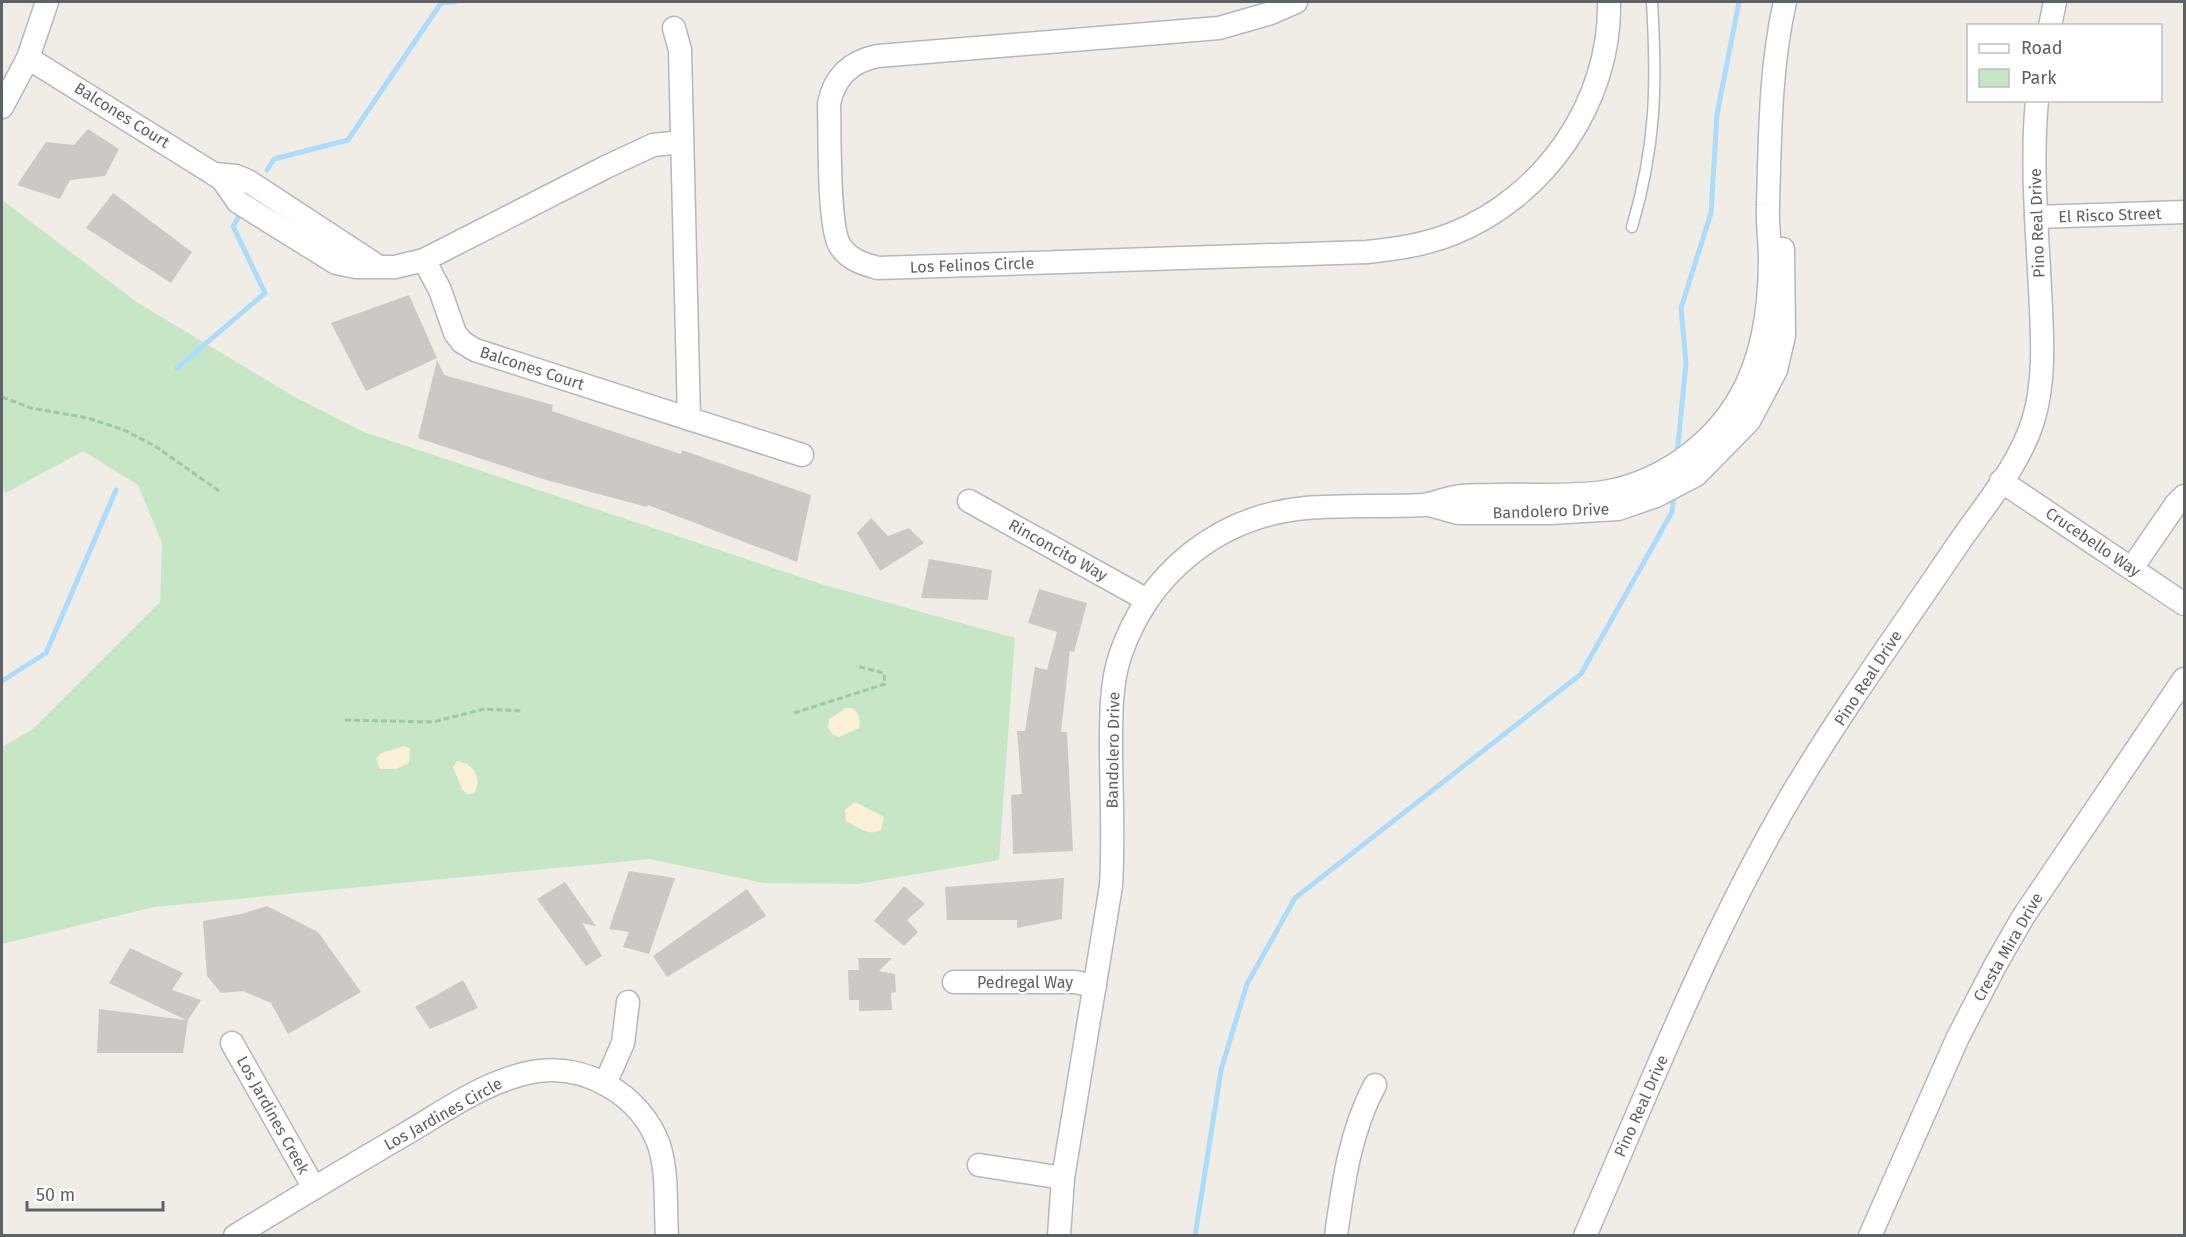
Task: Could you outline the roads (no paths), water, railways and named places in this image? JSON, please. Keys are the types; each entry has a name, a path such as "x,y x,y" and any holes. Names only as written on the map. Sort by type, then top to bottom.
{"street":[{"path":"2,107 28,58 48,2"},
{"name":"Los Felinos Circle","path":"1296,2 1271,13 1219,28 878,56 857,62 843,72 831,90 829,104 834,222 839,244 852,258 878,268 1367,252 1413,246 1441,238 1471,225 1516,197 1553,161 1579,120 1596,81 1608,34 1609,2"},
{"name":"Bandolero Drive","path":"1428,505 1456,496 1601,492 1646,480 1676,464 1700,444 1740,398 1762,339 1770,262 1768,206 1771,176 1771,100 1785,2"},
{"path":"2050,24 2055,2"},
{"path":"674,28 680,50 690,419"},
{"name":"Balcones Court","path":"28,58 214,174 227,184 238,202 336,263 356,267 376,265 395,267 424,260 606,166 653,146 682,142"},
{"name":"Pino Real Drive","path":"1585,1236 1675,1029 1745,877 1766,838 1888,646 2001,481 2032,424 2037,403 2042,339 2034,169 2037,102"},
{"name":"Balcones Court","path":"214,174 236,176 272,196 376,265"},
{"name":"Bandolero Drive","path":"1059,1236 1063,1178 1112,875 1114,841 1111,714 1115,678 1119,658 1131,629 1147,600 1177,563 1211,539 1241,523 1305,508 1428,505 1458,513 1550,513 1618,509 1656,496 1696,475 1717,457 1749,422 1763,399 1782,350 1785,297 1781,192 1771,176"},
{"path":"260,216 272,196"},
{"name":"El Risco Street","path":"2036,217 2184,212"},
{"name":"Balcones Court","path":"424,260 440,290 455,333 462,342 475,350 802,455"},
{"name":"Crucebello Way","path":"2001,481 2184,604"},
{"path":"2132,568 2176,504 2184,496"},
{"name":"Rinconcito Way","path":"969,501 1147,600"},
{"name":"Cresta Mira Drive","path":"1870,1236 1958,1037 1996,964 2023,917 2184,680"},
{"name":"Pedregal Way","path":"954,982 1075,981 1095,986"},
{"path":"605,1084 623,1043 628,1002"},
{"name":"Los Jardines Creek","path":"232,1043 314,1188"},
{"name":"Los Jardines Circle","path":"235,1236 498,1081 552,1069 571,1071 605,1084 638,1109 651,1127 659,1146 663,1166 667,1236"},
{"path":"1336,1236 1353,1136 1364,1105 1375,1085"},
{"path":"979,1165 1063,1178"}],"lane":[{"path":"1632,227 1651,152 1655,99 1652,2"}],"waterway":[{"path":"267,170 274,159 348,140 441,3 455,2"},
{"path":"1677,455 1686,363 1681,308 1711,213 1717,114 1739,2"},
{"path":"177,368 265,293 233,226 241,213"},
{"path":"2,681 46,653 116,490"},
{"path":"1195,1236 1221,1070 1247,984 1295,898 1581,674 1672,512 1674,495"}]}
